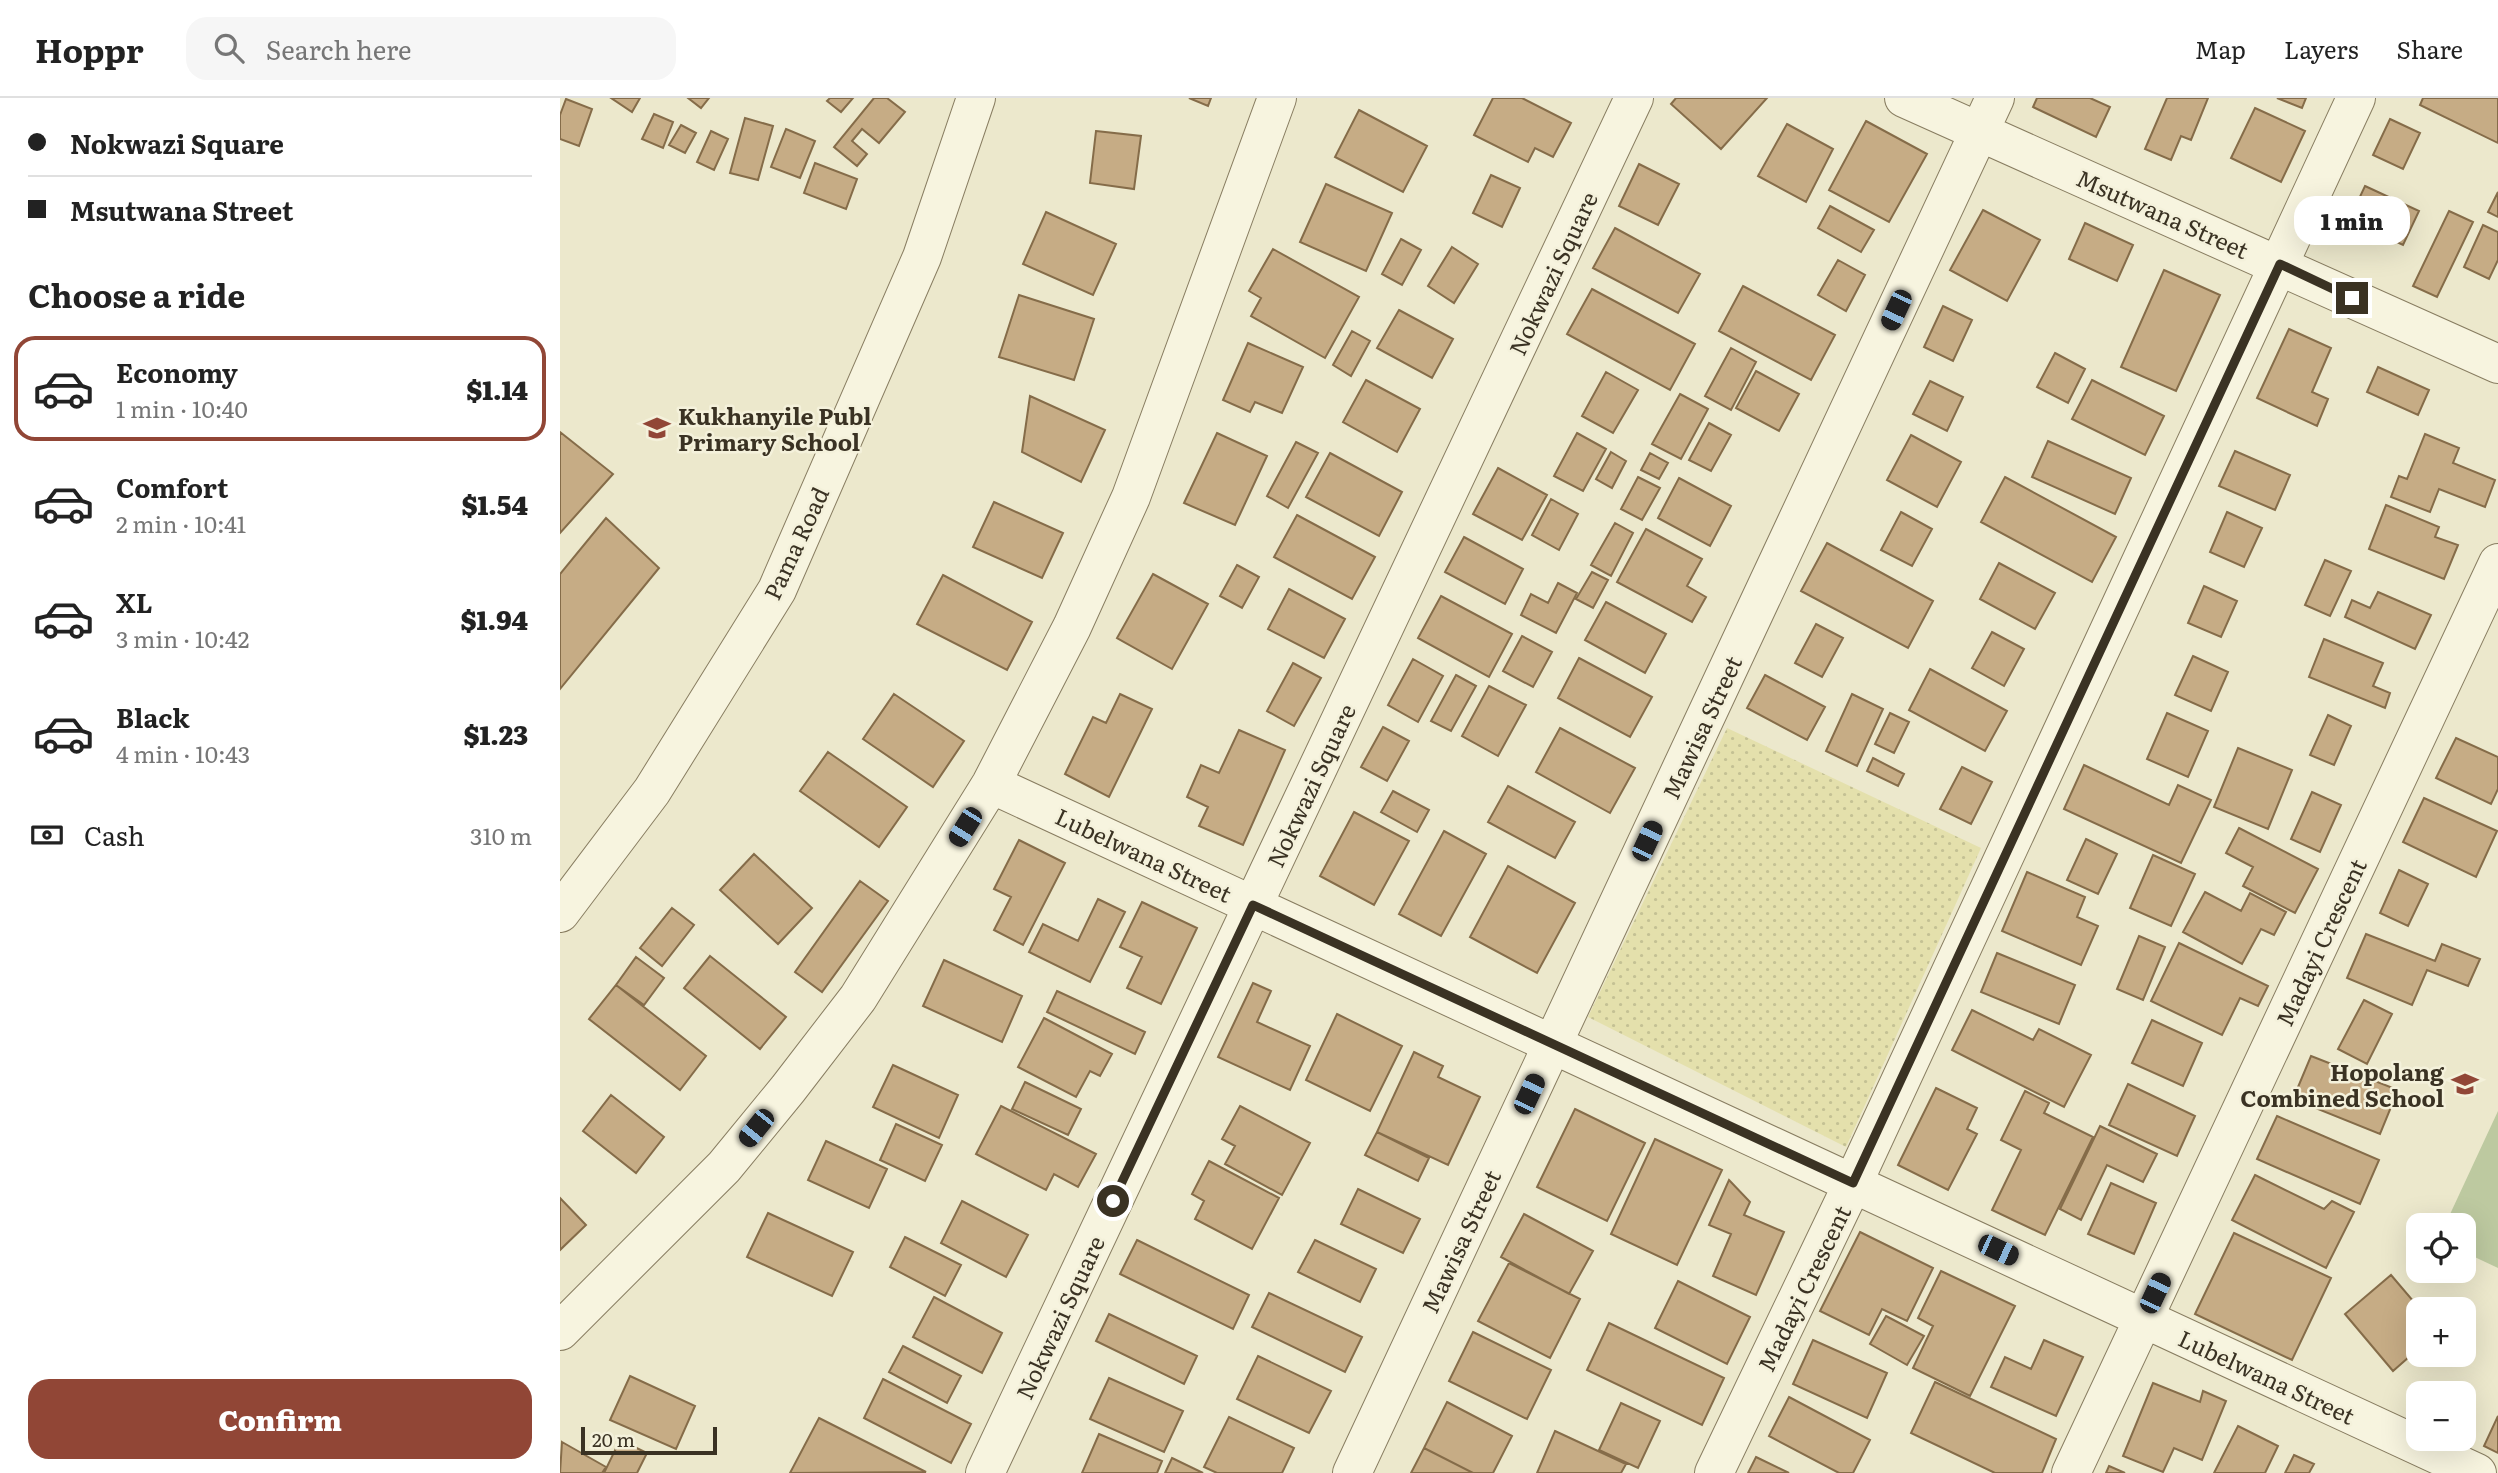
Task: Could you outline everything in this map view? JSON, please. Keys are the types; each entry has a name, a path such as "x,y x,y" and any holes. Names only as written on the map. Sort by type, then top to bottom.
{"street":[{"name":"Pama Road","path":"560,913 652,791 777,590 922,257 976,98"},
{"path":"560,1331 724,1167 788,1089 858,998 991,784 1072,627 1131,497 1277,98"},
{"name":"Nokwazi Square","path":"985,1473 1634,98"},
{"name":"Msutwana Street","path":"1904,98 2280,264 2498,364"},
{"name":"Mawisa Street","path":"1352,1473 1995,98"},
{"name":"Madayi Crescent","path":"1714,1473 1853,1183 2357,98"},
{"name":"Madayi Crescent","path":"2071,1473 2498,563"},
{"name":"Lubelwana Street","path":"991,784 2143,1318 2414,1460 2477,1473"}],"sand":[{"path":"1727,728 1981,848 1846,1147 1588,1017"}],"green space":[{"path":"2498,1111 2498,1268 2476,1258 2476,1213 2451,1213"}],"building":[{"path":"611,98 640,98 632,112"},
{"path":"688,98 709,98 701,108"},
{"path":"830,98 853,98 841,112 827,101"},
{"path":"874,98 887,98 905,112 879,143 862,129 852,141 867,154 857,166 834,147"},
{"path":"1189,98 1211,98 1208,106"},
{"path":"1493,98 1522,98 1571,123 1553,157 1535,148 1528,162 1474,135"},
{"path":"1676,98 1767,98 1721,149 1671,104"},
{"path":"2037,98 2090,98 2110,107 2096,137 2033,107"},
{"path":"2167,98 2208,98 2191,140 2181,136 2171,160 2145,149"},
{"path":"2277,98 2306,98 2302,108"},
{"path":"2423,98 2498,98 2498,143 2420,105"},
{"path":"566,99 592,109 579,146 560,139 560,115"},
{"path":"2255,108 2305,131 2281,182 2231,158"},
{"path":"1359,110 1427,146 1403,192 1335,157"},
{"path":"654,114 673,122 663,148 642,139"},
{"path":"745,118 773,126 758,180 730,173"},
{"path":"2390,119 2420,133 2403,169 2373,155"},
{"path":"1866,121 1927,154 1889,222 1829,190"},
{"path":"1787,124 1833,149 1806,202 1758,176"},
{"path":"681,125 696,133 685,153 669,145"},
{"path":"786,129 815,141 800,178 771,167"},
{"path":"711,131 728,139 714,170 697,162"},
{"path":"1096,131 1141,136 1134,189 1090,183"},
{"path":"815,163 857,179 846,209 804,193"},
{"path":"1639,164 1679,184 1658,225 1619,206"},
{"path":"1491,175 1520,188 1502,227 1473,213"},
{"path":"1326,184 1392,213 1366,271 1300,242"},
{"path":"2365,186 2419,211 2403,245 2349,220"},
{"path":"2498,192 2498,217 2488,212"},
{"path":"1830,206 1874,230 1861,252 1818,228"},
{"path":"1983,210 2040,240 2007,301 1950,270"},
{"path":"2449,211 2473,222 2437,297 2413,286"},
{"path":"1046,212 1116,244 1093,295 1023,264"},
{"path":"2085,223 2133,245 2117,281 2069,259"},
{"path":"2483,225 2498,232 2498,260 2489,279 2464,267"},
{"path":"1615,228 1700,274 1678,313 1593,268"},
{"path":"1401,239 1421,250 1402,285 1382,274"},
{"path":"1452,247 1478,264 1454,303 1428,286"},
{"path":"1273,249 1359,297 1325,358 1251,316 1261,298 1249,291"},
{"path":"1838,260 1865,275 1846,311 1818,295"},
{"path":"2164,270 2220,295 2176,391 2121,367"},
{"path":"1743,286 1835,335 1811,380 1719,331"},
{"path":"1592,289 1695,344 1670,390 1567,334"},
{"path":"1019,295 1094,319 1074,380 999,357"},
{"path":"1943,306 1972,320 1953,361 1924,347"},
{"path":"1399,310 1453,339 1432,378 1377,348"},
{"path":"2289,329 2331,348 2312,392 2328,399 2317,426 2257,398"},
{"path":"1352,331 1370,341 1351,376 1333,365"},
{"path":"1248,343 1303,367 1282,413 1255,402 1250,412 1223,400"},
{"path":"1731,348 1756,362 1731,410 1705,396"},
{"path":"2055,353 2085,369 2068,403 2037,387"},
{"path":"2378,367 2429,390 2418,415 2367,392"},
{"path":"1756,371 1799,394 1779,431 1736,408"},
{"path":"1606,372 1638,390 1613,433 1582,416"},
{"path":"1366,380 1420,409 1397,452 1343,422"},
{"path":"2092,380 2164,416 2145,455 2072,419"},
{"path":"1930,381 1963,397 1947,431 1913,414"},
{"path":"1680,394 1708,409 1681,459 1652,444"},
{"path":"1030,396 1105,430 1081,482 1022,452"},
{"path":"1709,423 1731,435 1711,471 1689,460"},
{"path":"560,432 613,474 560,533"},
{"path":"1217,433 1267,456 1235,525 1184,503"},
{"path":"1577,433 1606,449 1583,491 1554,476"},
{"path":"2425,434 2459,448 2453,463 2495,480 2485,507 2439,489 2430,512 2391,497 2399,476 2407,479"},
{"path":"1911,435 1961,462 1937,507 1887,480"},
{"path":"2048,441 2131,478 2115,514 2032,477"},
{"path":"1296,442 1318,453 1288,508 1267,496"},
{"path":"2235,451 2290,475 2275,510 2219,486"},
{"path":"1611,452 1626,461 1612,488 1596,479"},
{"path":"1330,453 1402,492 1379,536 1306,497"},
{"path":"1650,453 1668,463 1659,479 1641,470"},
{"path":"1498,468 1547,495 1522,540 1473,514"},
{"path":"1638,477 1660,488 1642,520 1621,509"},
{"path":"2005,477 2116,537 2092,582 1981,522"},
{"path":"1679,478 1731,506 1710,546 1658,518"},
{"path":"1551,499 1578,514 1559,550 1532,535"},
{"path":"994,502 1063,533 1042,578 973,547"},
{"path":"2386,505 2439,527 2435,537 2458,545 2444,579 2369,549"},
{"path":"1901,512 1932,529 1912,566 1881,550"},
{"path":"2227,512 2262,528 2244,567 2210,552"},
{"path":"1297,515 1375,557 1352,599 1274,557"},
{"path":"606,518 659,568 560,689 560,574"},
{"path":"1615,523 1633,533 1611,576 1591,565"},
{"path":"1646,529 1702,559 1687,586 1706,597 1692,622 1617,582"},
{"path":"1464,537 1523,569 1505,604 1445,572"},
{"path":"1827,543 1933,601 1908,648 1801,591"},
{"path":"2325,560 2351,571 2330,616 2305,605"},
{"path":"1999,563 2055,593 2035,629 1980,599"},
{"path":"1237,565 1259,577 1242,608 1220,596"},
{"path":"1592,572 1608,580 1593,608 1576,599"},
{"path":"1153,574 1208,604 1172,669 1117,638"},
{"path":"943,575 1032,622 1007,670 917,624"},
{"path":"1558,583 1577,593 1556,633 1521,615 1531,594 1548,603"},
{"path":"2204,586 2237,601 2221,637 2188,623"},
{"path":"1289,589 1345,619 1324,658 1268,629"},
{"path":"2378,592 2431,615 2415,649 2345,617 2352,600 2370,608"},
{"path":"1441,596 1512,634 1489,677 1418,638"},
{"path":"1606,602 1666,634 1645,673 1585,640"},
{"path":"1816,624 1843,638 1822,677 1795,663"},
{"path":"1992,632 2024,649 2004,686 1972,668"},
{"path":"1522,636 1552,652 1533,687 1503,671"},
{"path":"2324,639 2383,663 2373,686 2390,693 2385,708 2309,677"},
{"path":"2193,656 2228,672 2211,711 2175,695"},
{"path":"1579,658 1652,697 1630,737 1558,698"},
{"path":"1413,659 1443,676 1418,722 1388,705"},
{"path":"1293,663 1321,678 1294,726 1267,711"},
{"path":"1930,669 2007,711 1985,751 1909,710"},
{"path":"1456,675 1476,686 1451,731 1431,721"},
{"path":"1765,675 1825,707 1807,740 1747,708"},
{"path":"1489,686 1526,705 1498,756 1462,736"},
{"path":"894,694 964,741 933,787 863,739"},
{"path":"1120,694 1152,709 1109,797 1065,774 1093,717 1106,723"},
{"path":"1852,694 1883,709 1857,766 1826,751"},
{"path":"1890,713 1909,722 1894,753 1875,744"},
{"path":"2167,713 2208,731 2188,777 2147,759"},
{"path":"2328,715 2351,726 2334,765 2310,755"},
{"path":"1383,727 1409,741 1387,781 1361,767"},
{"path":"1560,728 1635,768 1610,813 1536,772"},
{"path":"1239,730 1285,750 1243,845 1199,826 1208,807 1187,797 1201,765 1219,773"},
{"path":"2456,738 2498,757 2498,789 2491,804 2436,778"},
{"path":"2238,748 2292,770 2268,829 2214,807"},
{"path":"828,752 907,807 879,847 800,791"},
{"path":"1873,758 1904,774 1898,786 1867,771"},
{"path":"2084,765 2169,805 2178,785 2211,800 2181,863 2064,809"},
{"path":"1962,767 1992,782 1971,824 1940,809"},
{"path":"1508,786 1575,822 1555,858 1488,822"},
{"path":"1393,791 1429,810 1417,832 1381,812"},
{"path":"2312,792 2341,805 2320,852 2291,839"},
{"path":"2424,798 2497,831 2476,877 2403,842"},
{"path":"1354,812 1409,841 1374,905 1320,876"},
{"path":"2239,828 2318,869 2295,913 2243,886 2253,867 2226,853"},
{"path":"1444,831 1486,854 1441,936 1399,914"},
{"path":"2086,839 2117,854 2098,894 2067,880"},
{"path":"1019,840 1065,863 1023,945 994,930 1011,897 994,889"},
{"path":"754,854 812,908 778,944 720,890"},
{"path":"2153,855 2195,874 2171,926 2130,908"},
{"path":"1508,866 1575,903 1537,973 1470,937"},
{"path":"2399,870 2428,884 2408,926 2380,913"},
{"path":"2027,872 2085,897 2077,917 2098,926 2081,965 2002,931"},
{"path":"860,881 888,901 822,992 795,972"},
{"path":"2205,892 2241,911 2250,893 2286,912 2274,935 2261,929 2242,964 2183,932"},
{"path":"1098,899 1125,912 1090,982 1029,952 1043,924 1078,941"},
{"path":"1142,902 1197,928 1161,1004 1127,988 1142,957 1120,947"},
{"path":"672,908 694,925 662,966 640,948"},
{"path":"2366,934 2435,961 2442,944 2480,959 2468,986 2427,970 2412,1005 2347,978"},
{"path":"2139,936 2165,947 2143,1000 2117,989"},
{"path":"2179,943 2268,986 2258,1006 2240,998 2222,1035 2151,1001"},
{"path":"1997,953 2075,985 2059,1024 1981,992"},
{"path":"710,956 786,1017 760,1049 684,988"},
{"path":"636,957 664,978 644,1005 616,985"},
{"path":"944,960 1022,996 1002,1042 923,1006"},
{"path":"1253,983 1271,991 1257,1022 1310,1046 1290,1090 1218,1057"},
{"path":"616,985 706,1056 680,1090 589,1019"},
{"path":"1057,991 1145,1032 1135,1054 1047,1012"},
{"path":"2364,1000 2392,1014 2367,1064 2338,1049"},
{"path":"1972,1010 2033,1040 2039,1029 2091,1055 2064,1107 1952,1050"},
{"path":"1337,1014 1402,1046 1370,1111 1306,1080"},
{"path":"1044,1018 1112,1054 1100,1076 1090,1071 1076,1097 1018,1067"},
{"path":"2152,1020 2202,1043 2183,1086 2132,1063"},
{"path":"1414,1052 1443,1066 1438,1077 1480,1097 1448,1165 1377,1132"},
{"path":"2311,1056 2398,1090 2380,1134 2293,1099"},
{"path":"893,1065 958,1095 939,1138 873,1107"},
{"path":"1025,1082 1081,1109 1068,1135 1012,1109"},
{"path":"2128,1084 2195,1116 2177,1156 2109,1125"},
{"path":"1936,1088 1977,1108 1967,1129 1977,1134 1948,1190 1898,1165"},
{"path":"2025,1091 2049,1103 2044,1113 2093,1137 2045,1235 1992,1210 2021,1150 2001,1140"},
{"path":"611,1095 664,1137 636,1173 583,1131"},
{"path":"1001,1106 1096,1154 1078,1187 1054,1174 1046,1190 976,1154"},
{"path":"1240,1106 1310,1143 1282,1195 1225,1164 1235,1146 1222,1139"},
{"path":"1575,1109 1645,1143 1607,1221 1537,1187"},
{"path":"2277,1116 2379,1160 2360,1204 2257,1159"},
{"path":"896,1124 942,1145 925,1181 880,1160"},
{"path":"2100,1126 2157,1154 2143,1182 2107,1165 2081,1220 2060,1209"},
{"path":"1377,1132 1429,1158 1418,1181 1365,1155"},
{"path":"1655,1139 1722,1170 1677,1265 1611,1234"},
{"path":"826,1141 887,1169 869,1208 808,1180"},
{"path":"1209,1161 1279,1198 1252,1249 1195,1219 1204,1201 1192,1194"},
{"path":"2255,1175 2324,1209 2332,1201 2354,1212 2326,1268 2232,1220"},
{"path":"1729,1180 1750,1202 1744,1215 1784,1232 1756,1295 1713,1276 1731,1234 1709,1225"},
{"path":"2111,1183 2156,1203 2134,1254 2088,1234"},
{"path":"1358,1189 1420,1219 1403,1253 1341,1224"},
{"path":"560,1198 586,1225 560,1250"},
{"path":"962,1201 1028,1235 1006,1277 941,1243"},
{"path":"768,1213 853,1252 832,1296 747,1257"},
{"path":"1524,1214 1593,1251 1569,1294 1501,1257"},
{"path":"1860,1232 1933,1268 1907,1321 1882,1309 1869,1335 1820,1311"},
{"path":"2234,1233 2331,1278 2292,1360 2195,1314"},
{"path":"905,1237 961,1265 945,1296 890,1267"},
{"path":"1137,1240 1249,1295 1233,1329 1120,1274"},
{"path":"1315,1240 1376,1269 1360,1302 1298,1272"},
{"path":"1509,1263 1580,1299 1550,1358 1478,1321"},
{"path":"1941,1271 2015,1306 1970,1396 1913,1368 1933,1326 1918,1318"},
{"path":"2391,1275 2410,1297 2406,1297 2406,1360 2393,1371 2345,1314"},
{"path":"1678,1281 1750,1317 1727,1364 1655,1328"},
{"path":"1269,1293 1362,1337 1345,1372 1252,1327"},
{"path":"934,1297 1002,1333 982,1373 913,1337"},
{"path":"1109,1314 1197,1356 1184,1384 1096,1341"},
{"path":"1886,1316 1924,1336 1907,1365 1870,1344"},
{"path":"1609,1323 1724,1378 1702,1425 1587,1370"},
{"path":"1473,1332 1551,1370 1527,1419 1449,1381"},
{"path":"1813,1340 1887,1373 1867,1418 1793,1384"},
{"path":"2044,1340 2083,1357 2056,1416 1991,1387 2005,1357 2031,1369"},
{"path":"903,1346 961,1376 947,1403 889,1372"},
{"path":"1258,1356 1331,1391 1309,1433 1237,1399"},
{"path":"630,1376 695,1406 676,1449 610,1420"},
{"path":"1109,1378 1183,1411 1164,1452 1090,1419"},
{"path":"883,1379 971,1424 951,1463 864,1418"},
{"path":"1935,1382 2056,1439 2042,1473 1995,1473 1911,1433"},
{"path":"2153,1383 2200,1402 2203,1391 2226,1401 2202,1460 2174,1448 2163,1472 2123,1456"},
{"path":"1789,1397 1870,1440 1853,1473 1839,1473 1769,1436"},
{"path":"1447,1402 1512,1436 1493,1473 1473,1473 1424,1448"},
{"path":"1621,1403 1660,1421 1638,1468 1599,1450"},
{"path":"2498,1416 2498,1453 2484,1446"},
{"path":"1229,1417 1294,1448 1282,1473 1217,1473 1204,1467"},
{"path":"819,1418 926,1472 790,1473"},
{"path":"2238,1426 2278,1446 2265,1473 2214,1473"},
{"path":"1555,1431 1626,1464 1621,1473 1537,1473"},
{"path":"1099,1434 1162,1461 1157,1473 1082,1473"},
{"path":"620,1440 647,1453 637,1473 604,1473"},
{"path":"562,1442 606,1467 602,1473 560,1473"},
{"path":"1424,1448 1473,1473 1411,1473"},
{"path":"2294,1455 2314,1464 2309,1473 2285,1473"},
{"path":"1756,1457 1789,1473 1748,1473"},
{"path":"1172,1458 1203,1473 1165,1473"},
{"path":"2109,1466 2125,1473 2106,1473"}],"place":[{"name":"Kukhanyile Publ Primary School","path":"657,428"},
{"name":"Hopolang Combined School","path":"2465,1084"}],"route":[{"path":"1113,1201 1253,905 1853,1183 2280,264 2352,298"}]}
